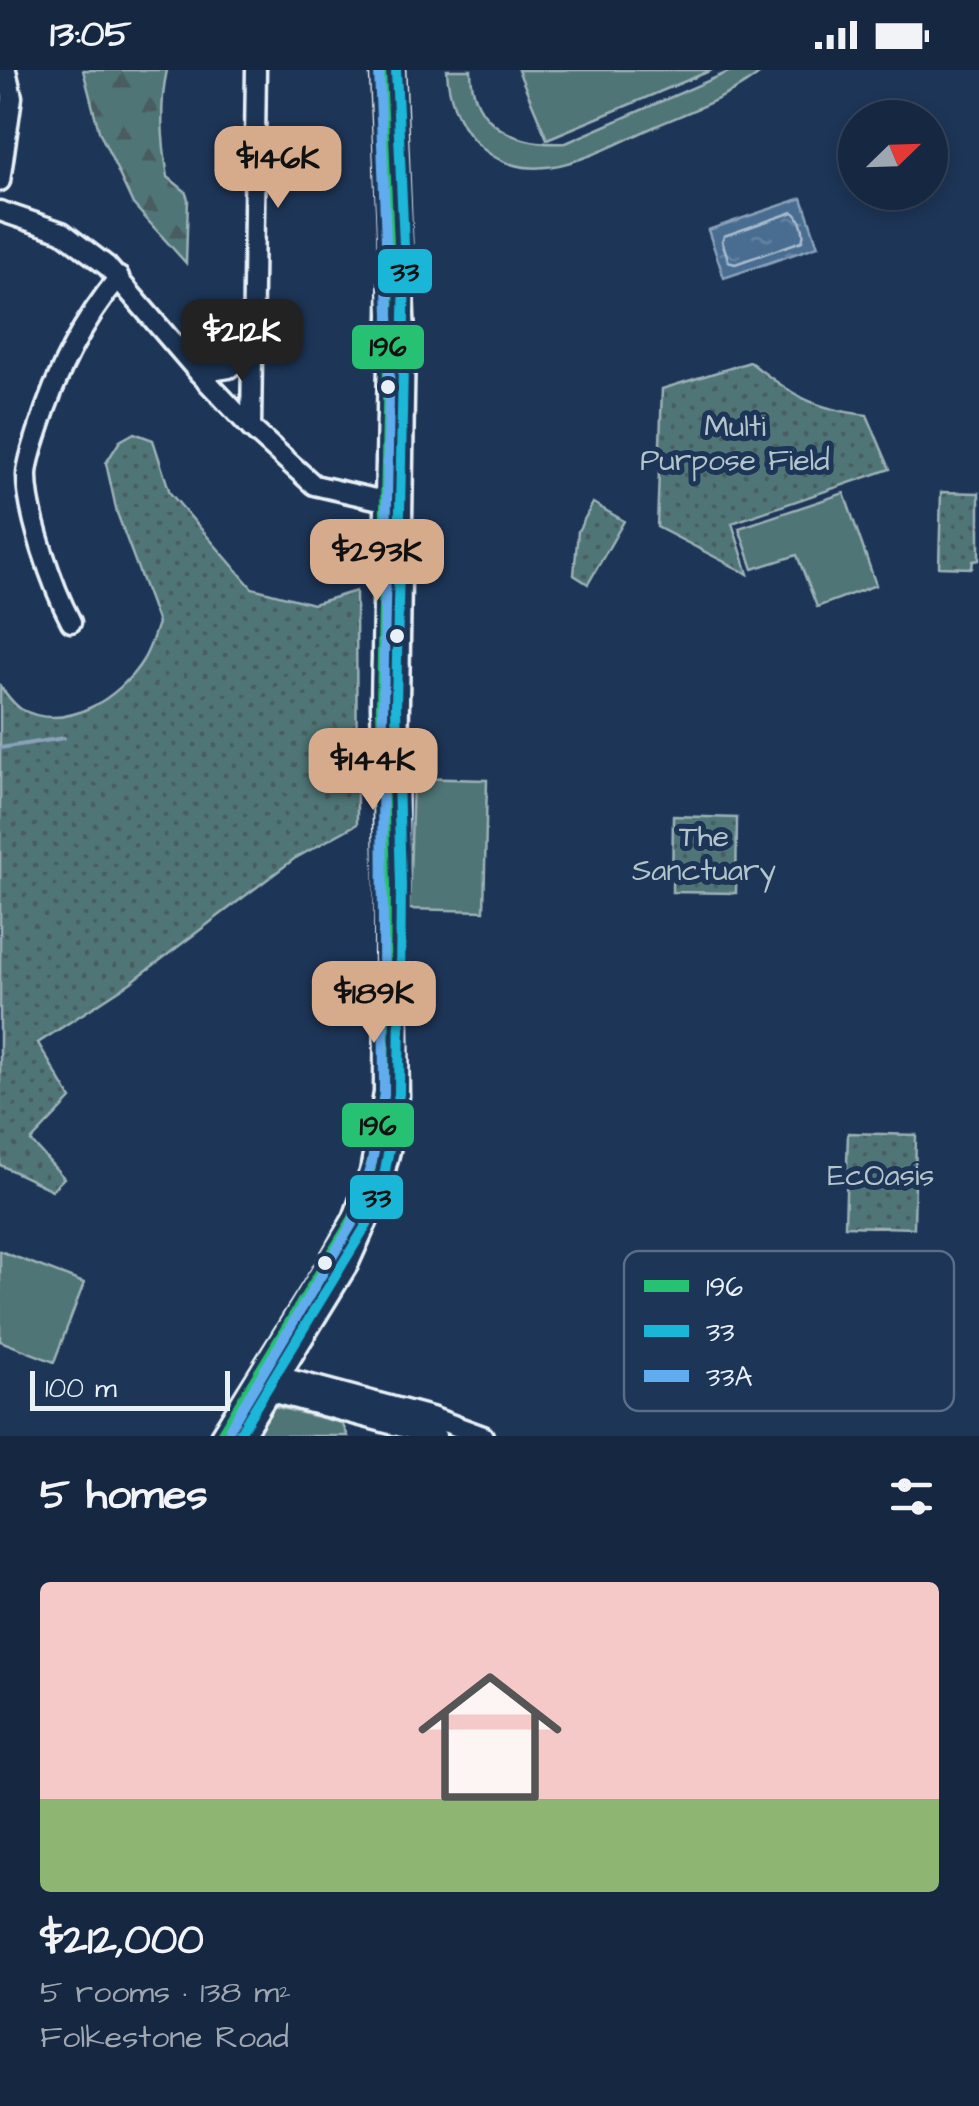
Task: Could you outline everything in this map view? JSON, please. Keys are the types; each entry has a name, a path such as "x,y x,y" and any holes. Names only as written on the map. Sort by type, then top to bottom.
{"street":[{"path":"0,181 12,97 6,70"},
{"path":"251,428 256,70"},
{"path":"243,1436 366,1230 387,1166 397,768 390,268 381,70"},
{"path":"394,70 404,279 394,503"},
{"path":"0,210 62,232 119,277 199,373 251,428 314,485 394,503"},
{"path":"71,622 44,554 26,475 46,406 75,337 119,277"},
{"path":"199,373 230,368 252,350"},
{"path":"220,1436 353,1218 391,1095"},
{"path":"260,1370 275,1385 436,1436"},
{"path":"250,1387 275,1385 431,1417 483,1436"}],"green space":[{"path":"83,70 167,70 162,110 164,150 168,177 185,191 188,199 186,263 133,204 99,131"},
{"path":"447,70 471,70 479,105 500,129 530,141 566,143 733,70 764,70 726,95 611,147 540,168 517,166 495,157 474,140 454,107"},
{"path":"518,70 712,70 547,139"},
{"name":"Multi Purpose Field","path":"750,362 804,399 867,415 890,469 732,523 748,574 657,527 662,389"},
{"path":"134,433 153,440 170,493 252,588 313,604 356,591 357,824 294,859 130,983 38,1043 71,1099 31,1141 64,1178 52,1190 0,1165 0,686 21,709 55,717 73,714 106,699 133,674 145,656 158,623 117,513 106,463 120,441"},
{"path":"941,492 979,493 979,560 973,561 972,568 939,567"},
{"path":"844,493 876,585 817,607 797,555 753,569 739,528"},
{"path":"593,503 624,521 588,584 574,575 578,531"},
{"path":"413,778 487,780 484,911 409,909"},
{"name":"The Sanctuary","path":"673,816 737,818 736,893 672,892"},
{"name":"EcOasis","path":"848,1133 916,1135 914,1228 845,1226"},
{"path":"0,1251 84,1283 54,1362 0,1341"},
{"path":"273,1406 342,1423 348,1436 257,1436"}],"water":[{"path":"802,198 818,246 724,278 708,230"}],"waterway":[{"path":"0,748 64,738"}],"transit line":[{"name":"196","path":"220,1436 353,1218 370,1172 384,1093 386,885 381,706 390,267 381,70"},
{"name":"33","path":"238,1436 367,1224 384,1176 399,1094 401,885 396,706 405,267 396,70"},
{"name":"33A","path":"230,1428 352,1224 372,1162 384,1095 382,768 390,338 379,71"}]}
